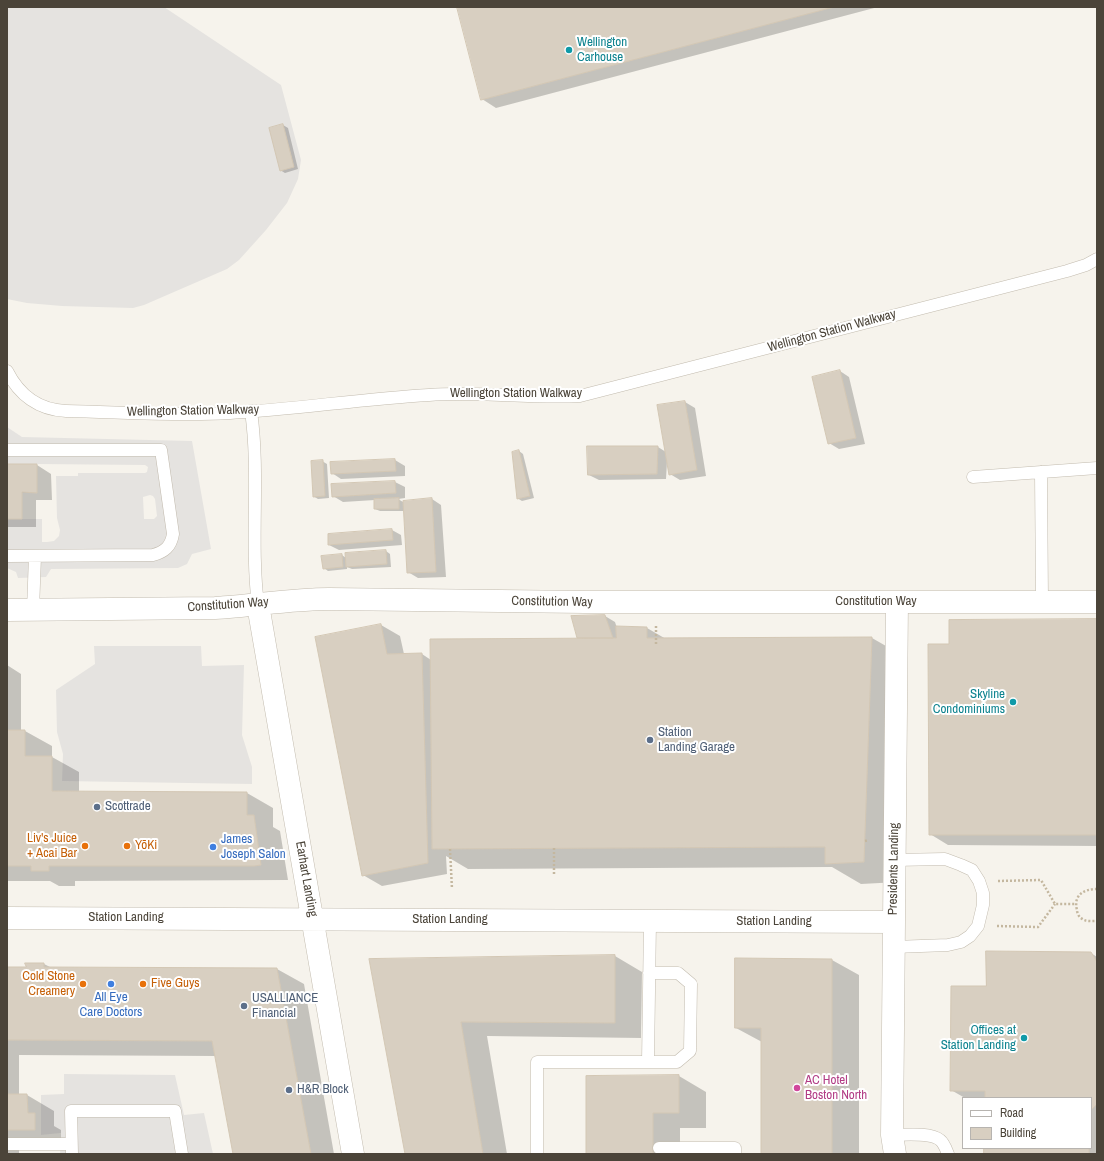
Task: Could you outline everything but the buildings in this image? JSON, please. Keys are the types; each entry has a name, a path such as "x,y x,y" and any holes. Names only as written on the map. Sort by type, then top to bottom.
{"street":[{"name":"Constitution Way","path":"7,610 215,608 291,600 329,599 585,602 1097,602"},
{"name":"Presidents Landing","path":"891,1148 897,602"},
{"name":"Earhart Landing","path":"258,604 353,1154"},
{"name":"Station Landing","path":"7,918 894,922"}],"lane":[{"name":"Wellington Station Walkway","path":"7,371 17,387 30,400 42,406 60,411 209,413 251,411 429,395 472,394 549,397 580,396 1067,271 1086,265 1097,259"},
{"path":"251,411 254,439 256,578 258,604"},
{"path":"7,450 161,450 173,534 172,541 167,549 161,553 144,555 7,556"},
{"path":"973,477 1097,468"},
{"path":"1041,472 1042,602"},
{"path":"34,610 35,556"},
{"path":"894,860 945,859 972,870 979,881 983,893 983,905 978,926 970,936 961,942 948,945 894,947"},
{"path":"648,1062 650,921"},
{"path":"537,1154 537,1062 677,1062 690,1051 690,984 678,973 649,974"},
{"path":"7,1144 72,1149 71,1111 175,1111 182,1154"},
{"path":"891,1148 924,1135 940,1139 948,1154"},
{"path":"659,1148 735,1148 735,1154"}],"path":[{"path":"656,629 656,644"},
{"path":"865,841 869,840"},
{"path":"554,848 554,875"},
{"path":"450,849 452,889"},
{"path":"979,881 1041,880 1055,904"},
{"path":"1097,889 1090,889 1082,892 1077,896 1076,904 1081,918 1088,921 1097,921"},
{"path":"1055,904 1076,904"},
{"path":"978,926 1038,927 1055,904"}],"shaded area":[{"path":"7,7 164,7 281,85 301,160 298,179 287,203 266,230 239,260 227,269 144,305 133,308 62,306 27,303 7,299"},
{"path":"7,427 22,437 192,441 211,549 192,554 187,564 178,568 51,569 46,577 18,578 16,572 7,568","holes":["37,464 145,465 148,467 147,472 145,473 78,473 78,476 56,476 57,518 60,530 59,536 54,541 42,542 42,519 22,519 22,493 37,493","150,495 155,499 157,516 154,519 144,519 143,497"]},
{"path":"94,646 201,646 202,666 244,665 242,735 252,767 252,784 62,781 63,754 57,732 56,690 95,664"},
{"path":"64,1074 175,1075 184,1115 204,1113 213,1154 60,1154 61,1133 41,1135 41,1095 64,1094"}],"place":[{"name":"Wellington Carhouse","path":"569,50"},
{"name":"Skyline Condominiums","path":"1013,702"},
{"name":"Station Landing Garage","path":"650,740"},
{"name":"Scottrade","path":"97,807"},
{"name":"Liv's Juice + Acai Bar","path":"85,846"},
{"name":"YōKi","path":"127,846"},
{"name":"James Joseph Salon","path":"213,847"},
{"name":"Cold Stone Creamery","path":"83,984"},
{"name":"All Eye Care Doctors","path":"111,984"},
{"name":"Five Guys","path":"143,984"},
{"name":"USALLIANCE Financial","path":"244,1006"},
{"name":"Offices at Station Landing","path":"1024,1038"},
{"name":"AC Hotel Boston North","path":"797,1088"},
{"name":"H&R Block","path":"289,1090"}]}
